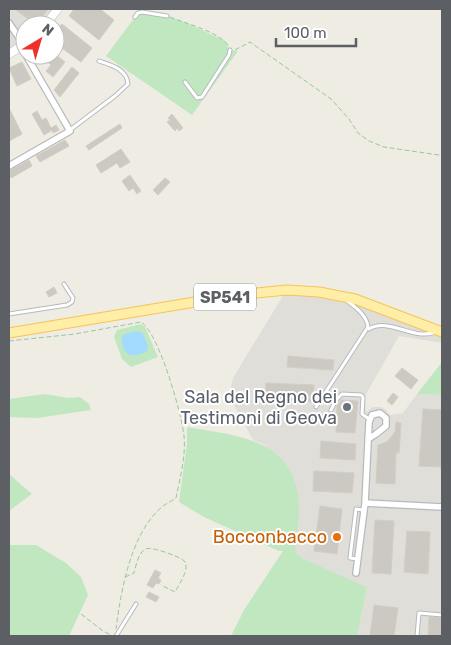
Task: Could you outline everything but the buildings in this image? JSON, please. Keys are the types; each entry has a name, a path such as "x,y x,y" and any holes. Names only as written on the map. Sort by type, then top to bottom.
{"main road":[{"name":"SP541","path":"9,332 263,292 306,291 341,296 370,304 440,332"}],"street":[{"path":"9,166 70,131 33,65"},
{"path":"356,573 364,506 369,419 374,413 378,412 385,416 387,422 382,430 368,438"},
{"path":"364,506 442,508"}],"lane":[{"path":"135,17 138,13 142,12 167,16"},
{"path":"185,82 194,96 202,98 229,55 230,50"},
{"path":"70,131 128,84 127,77 120,70 99,61"},
{"path":"9,314 67,305 72,302 73,298 64,284"},
{"path":"341,296 365,317 368,323 366,332"},
{"path":"316,407 366,332 371,328 379,326 422,334 440,332"},
{"path":"331,410 336,400 342,394 359,394 363,397 362,412 369,419"},
{"path":"116,636 136,604"},
{"path":"417,636 419,613 442,615"}],"path":[{"path":"167,16 213,34 224,41 230,50 236,50 250,42 331,99 349,119 358,133 369,141 384,147 442,154"},
{"path":"9,341 76,334 141,322 146,325 157,346 172,385 180,414 184,437 182,467 176,498 163,507 152,519 141,536 121,592 116,633 110,636 81,614"},
{"path":"125,577 134,573 144,549 150,547 178,557 186,565 186,570 175,592 162,585"}],"shaded area":[{"path":"9,9 58,9 53,15 15,15 15,50 9,54"},
{"path":"284,294 338,299 371,307 442,337 442,343 399,336 365,396 366,412 373,407 381,407 390,415 403,413 417,394 442,395 442,636 357,636 367,587 302,558 296,553 265,445 253,440 234,405 231,387 233,378"}],"green space":[{"path":"138,13 167,16 189,24 225,41 230,50 238,51 192,115 106,56"},
{"path":"141,324 145,327 158,357 131,367 122,359 114,337 117,330"},
{"path":"442,362 442,395 417,394"},
{"path":"45,394 68,398 80,397 89,404 91,410 37,418 9,417 9,399"},
{"path":"187,427 245,438 262,445 276,454 288,467 296,484 299,507 296,553 302,558 367,587 357,636 231,636 244,610 283,551 279,551 204,517 179,502 187,443"},
{"path":"9,474 32,494 9,511"},
{"path":"9,545 36,545 66,563 81,577 88,595 69,636 9,636"}],"water":[{"path":"139,331 143,334 148,346 147,351 136,355 128,354 123,348 122,336"}],"place":[{"name":"Sala del Regno dei Testimoni di Geova","path":"347,407"},
{"name":"Bocconbacco","path":"337,537"}]}
